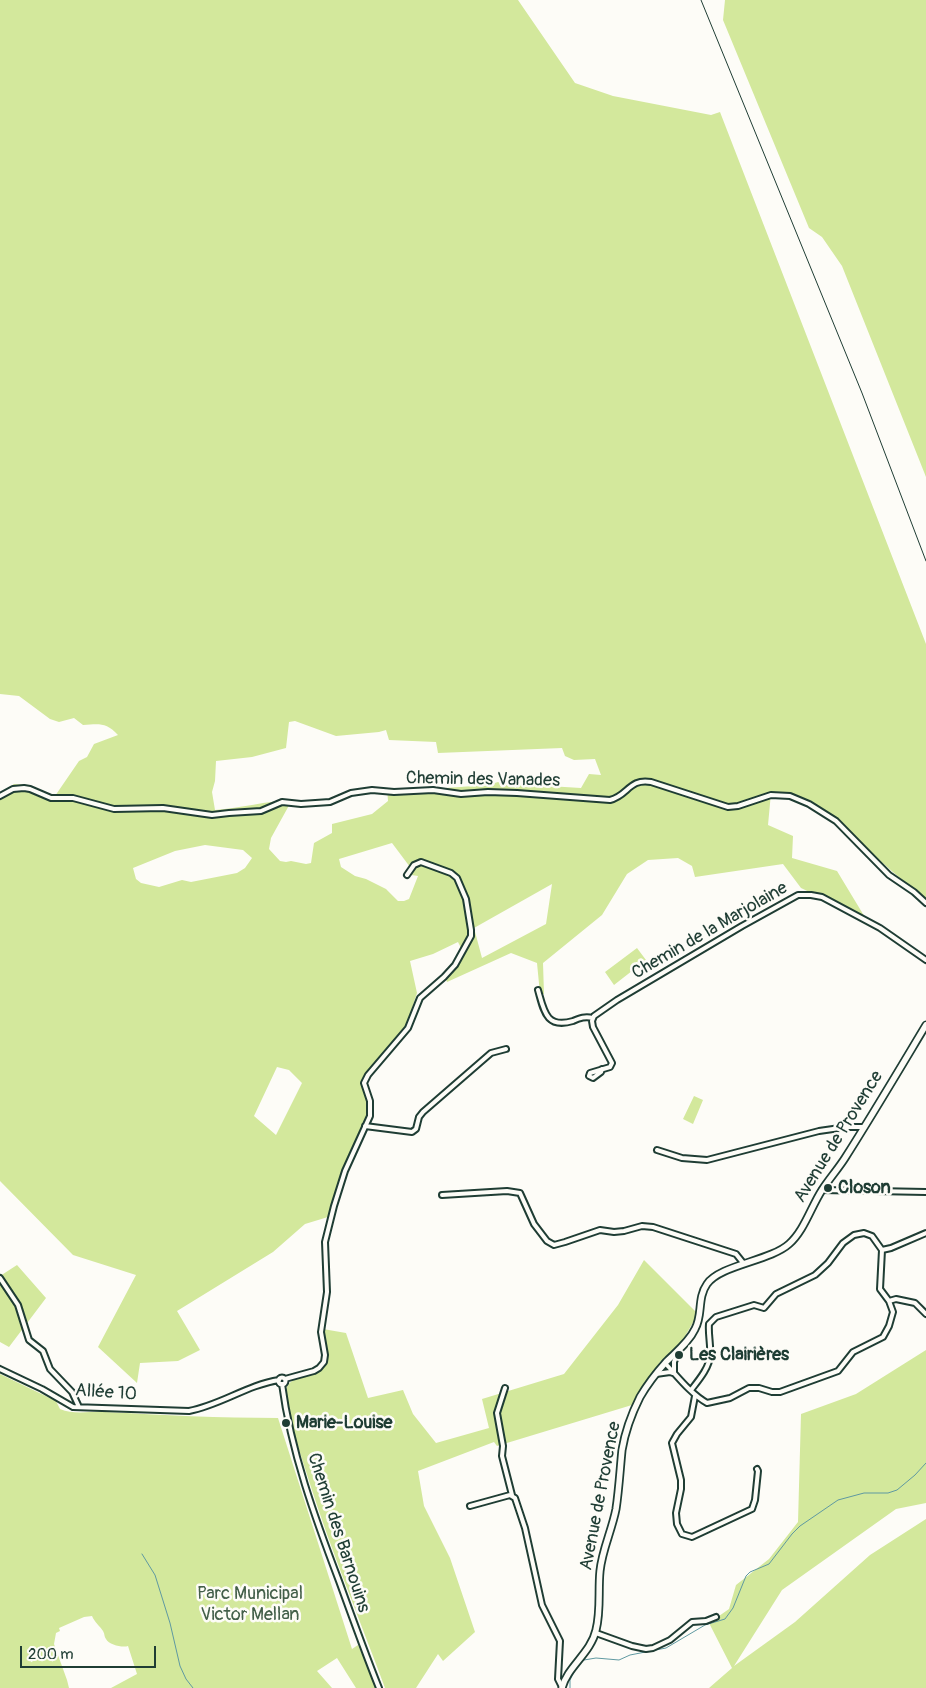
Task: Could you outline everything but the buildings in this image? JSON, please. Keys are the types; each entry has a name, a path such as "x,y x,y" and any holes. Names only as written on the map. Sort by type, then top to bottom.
{"street":[{"name":"Chemin des Vanades","path":"0,796 13,789 24,788 51,798 73,798 114,809 163,808 212,816 229,812 257,812 282,802 301,804 330,802 351,793 372,790 394,792 433,790 461,794 488,792 557,795 610,800 619,797 636,782 646,781 728,807 738,806 771,795 790,796 809,804 836,821 889,875 914,892 926,903"},
{"path":"279,1380 314,1371 324,1362 321,1332 327,1292 325,1251 327,1234 346,1171 370,1116 370,1101 364,1083 368,1075 408,1028 420,998 455,965 471,936 466,899 455,876 421,862 414,865 407,875"},
{"name":"Chemin de la Marjolaine","path":"593,1018 617,1000 798,895 804,894 822,898 871,924 926,960"},
{"path":"538,990 547,1016 553,1021 561,1024 584,1017 593,1018 593,1027 612,1063 610,1067 602,1070"},
{"name":"Avenue de Provence","path":"562,1688 565,1679 596,1633 600,1570 606,1540 615,1512 620,1484 622,1449 630,1421 641,1396 656,1374 695,1329 702,1292 708,1281 735,1267 776,1252 798,1234 822,1190 864,1127 926,1025"},
{"path":"365,1126 412,1132 416,1129 419,1117 452,1087 491,1053 506,1049"},
{"path":"657,1150 682,1158 707,1160 819,1131 847,1127 864,1127"},
{"path":"822,1190 926,1192"},
{"path":"442,1195 507,1191 520,1193 534,1224 547,1241 554,1245 600,1230 622,1231 648,1226 736,1254 744,1264"},
{"path":"665,1363 696,1396 707,1403 730,1398 749,1388 780,1392 838,1370 853,1352 883,1337 892,1316 892,1308 889,1301 880,1289 882,1250 872,1236 864,1233 854,1235 843,1243 828,1263 815,1275 776,1294 764,1308 754,1305 716,1317 709,1324 708,1334 711,1356 691,1390"},
{"path":"882,1250 926,1233"},
{"path":"0,1278 18,1305 29,1340 43,1351 50,1369 72,1392 79,1407"},
{"path":"889,1301 896,1299 915,1303 926,1314"},
{"path":"675,1374 673,1368 679,1349"},
{"name":"Allée 10","path":"0,1369 68,1405 79,1407 189,1411 222,1402 258,1385 279,1380"},
{"path":"656,1374 670,1372 675,1374"},
{"path":"282,1384 286,1382 285,1378"},
{"name":"Chemin des Barnouins","path":"279,1380 282,1384 286,1412 310,1502 379,1688"},
{"path":"504,1388 497,1413 503,1446 502,1456 512,1495 515,1498 525,1528 542,1605 560,1641 558,1679 562,1688"},
{"path":"696,1396 691,1417 672,1443 681,1480 676,1513 677,1524 682,1534 692,1537 752,1509 755,1500 757,1469"},
{"path":"470,1506 512,1495"},
{"path":"596,1633 646,1649 653,1648 670,1640 692,1622 706,1621 716,1617"}],"green space":[{"path":"0,0 518,0 575,83 613,96 711,115 720,112 926,644 926,899 820,807 795,795 771,793 768,825 793,836 792,858 837,871 866,919 801,888 783,864 695,877 692,866 678,858 648,860 627,874 602,915 543,963 544,994 540,994 537,963 511,953 447,982 444,974 462,950 458,942 433,954 410,961 417,993 406,1026 365,1074 362,1086 367,1101 367,1112 364,1124 352,1150 328,1217 305,1224 273,1252 177,1311 200,1350 178,1361 140,1363 137,1383 98,1347 136,1275 73,1255 0,1181 0,793 14,784 29,785 55,796 79,761 87,757 94,744 118,735 106,726 98,724 83,725 74,718 59,722 50,719 19,696 0,694","holes":["295,721 336,736 386,730 389,740 436,742 438,753 562,748 565,756 574,760 595,759 601,775 589,774 581,788 516,784 516,788 498,782 488,785 445,788 387,788 388,801 372,814 332,824 332,833 314,843 311,863 280,861 269,849 271,838 292,800 215,810 212,792 215,781 216,761 252,757 286,748 289,722","392,843 410,867 405,874 418,876 409,899 398,901 386,889 355,876 341,867 339,859","205,845 243,850 252,858 245,868 237,873 191,882 182,880 159,887 141,883 136,879 133,868 175,851","552,884 546,924 482,958 474,928","277,1067 289,1070 302,1083 276,1135 254,1116"]},
{"path":"725,0 926,0 926,477 842,266 822,237 809,228 723,20"},
{"path":"637,948 646,960 614,985 605,972"},
{"path":"694,1096 703,1100 693,1124 683,1119"},
{"path":"644,1260 698,1314 681,1343 660,1362 632,1405 497,1446 494,1442 418,1471 424,1506 450,1558 475,1632 443,1661 438,1654 416,1688 385,1688 310,1484 290,1418 286,1396 287,1387 291,1382 321,1369 326,1364 328,1352 323,1329 346,1333 368,1398 403,1390 413,1414 436,1443 489,1428 482,1399 564,1374 618,1305"},
{"path":"17,1265 46,1298 9,1347 0,1342 0,1276"},
{"path":"926,1350 926,1503 896,1509 782,1590 734,1666 795,1622 870,1555 926,1519 926,1688 709,1688 732,1668 709,1623 729,1609 736,1585 769,1559 798,1522 801,1414 856,1394"},
{"name":"Parc Municipal Victor Mellan","path":"0,1374 56,1401 60,1409 71,1412 278,1418 352,1649 358,1645 377,1688 356,1688 337,1658 317,1671 332,1688 111,1688 137,1674 128,1646 116,1646 110,1643 92,1616 84,1617 59,1628 60,1631 56,1633 54,1644 69,1688 0,1688"}],"waterway":[{"path":"570,1688 570,1680 576,1668 584,1660 596,1658 619,1660 630,1655 666,1648 705,1625 725,1619 733,1608 746,1576 750,1572 769,1564 800,1526 838,1500 864,1493 888,1493 897,1490 926,1463"},
{"path":"142,1554 155,1575 170,1623 180,1666 193,1688"}],"railway":[{"path":"701,0 862,393 926,561"}],"place":[{"name":"Closon","path":"828,1188"},
{"name":"Les Clairières","path":"679,1355"},
{"name":"Marie-Louise","path":"286,1423"}]}
